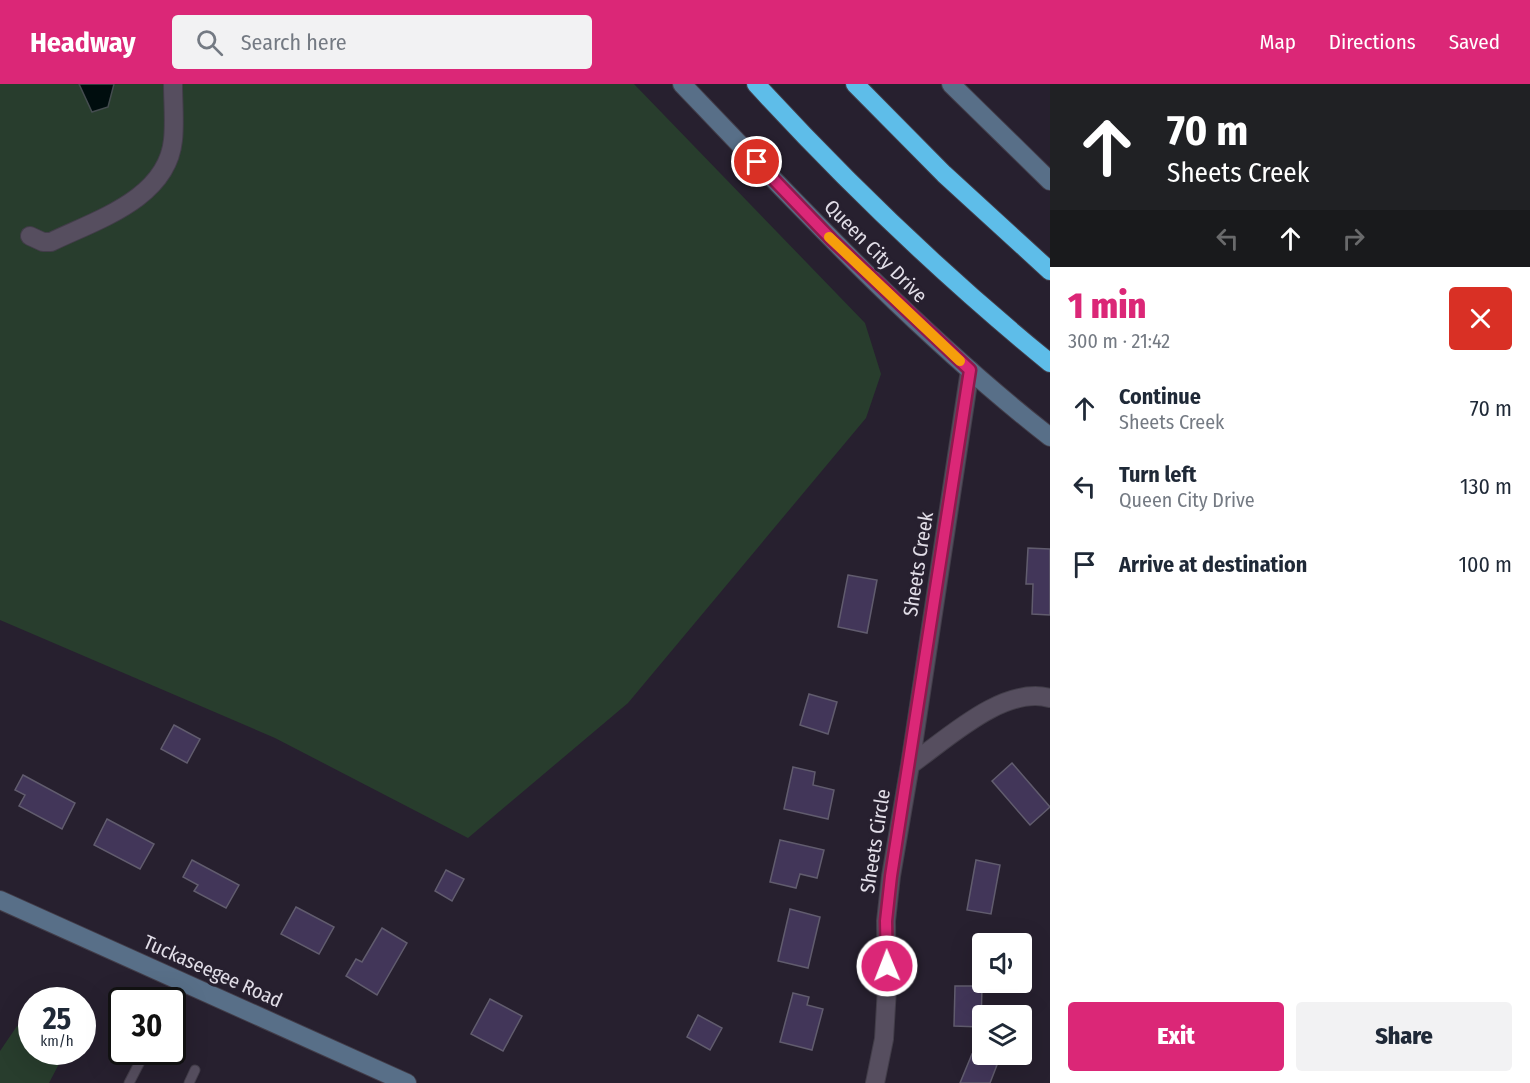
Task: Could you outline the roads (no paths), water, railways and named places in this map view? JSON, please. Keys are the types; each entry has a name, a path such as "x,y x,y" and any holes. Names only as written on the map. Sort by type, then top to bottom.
{"highway":[{"path":"756,84 910,240 1000,322 1050,363"},
{"path":"855,84 944,174 1050,271"}],"street":[{"path":"30,236 43,242 51,242 131,202 155,181 166,162 173,141 173,84"},
{"name":"Queen City Drive","path":"682,84 832,240 970,370 1050,437"},
{"path":"951,84 1050,181"},
{"name":"Sheets Creek","path":"910,765 970,370"},
{"path":"910,765 1002,703 1023,697 1050,698"},
{"name":"Sheets Circle","path":"875,1083 884,1039 887,988 886,921 891,876 910,765"},
{"name":"Tuckaseegee Road","path":"0,900 407,1083"}],"lane":[{"path":"179,987 182,982"},
{"path":"129,1083 139,1065"},
{"path":"189,1083 195,1070"}]}
